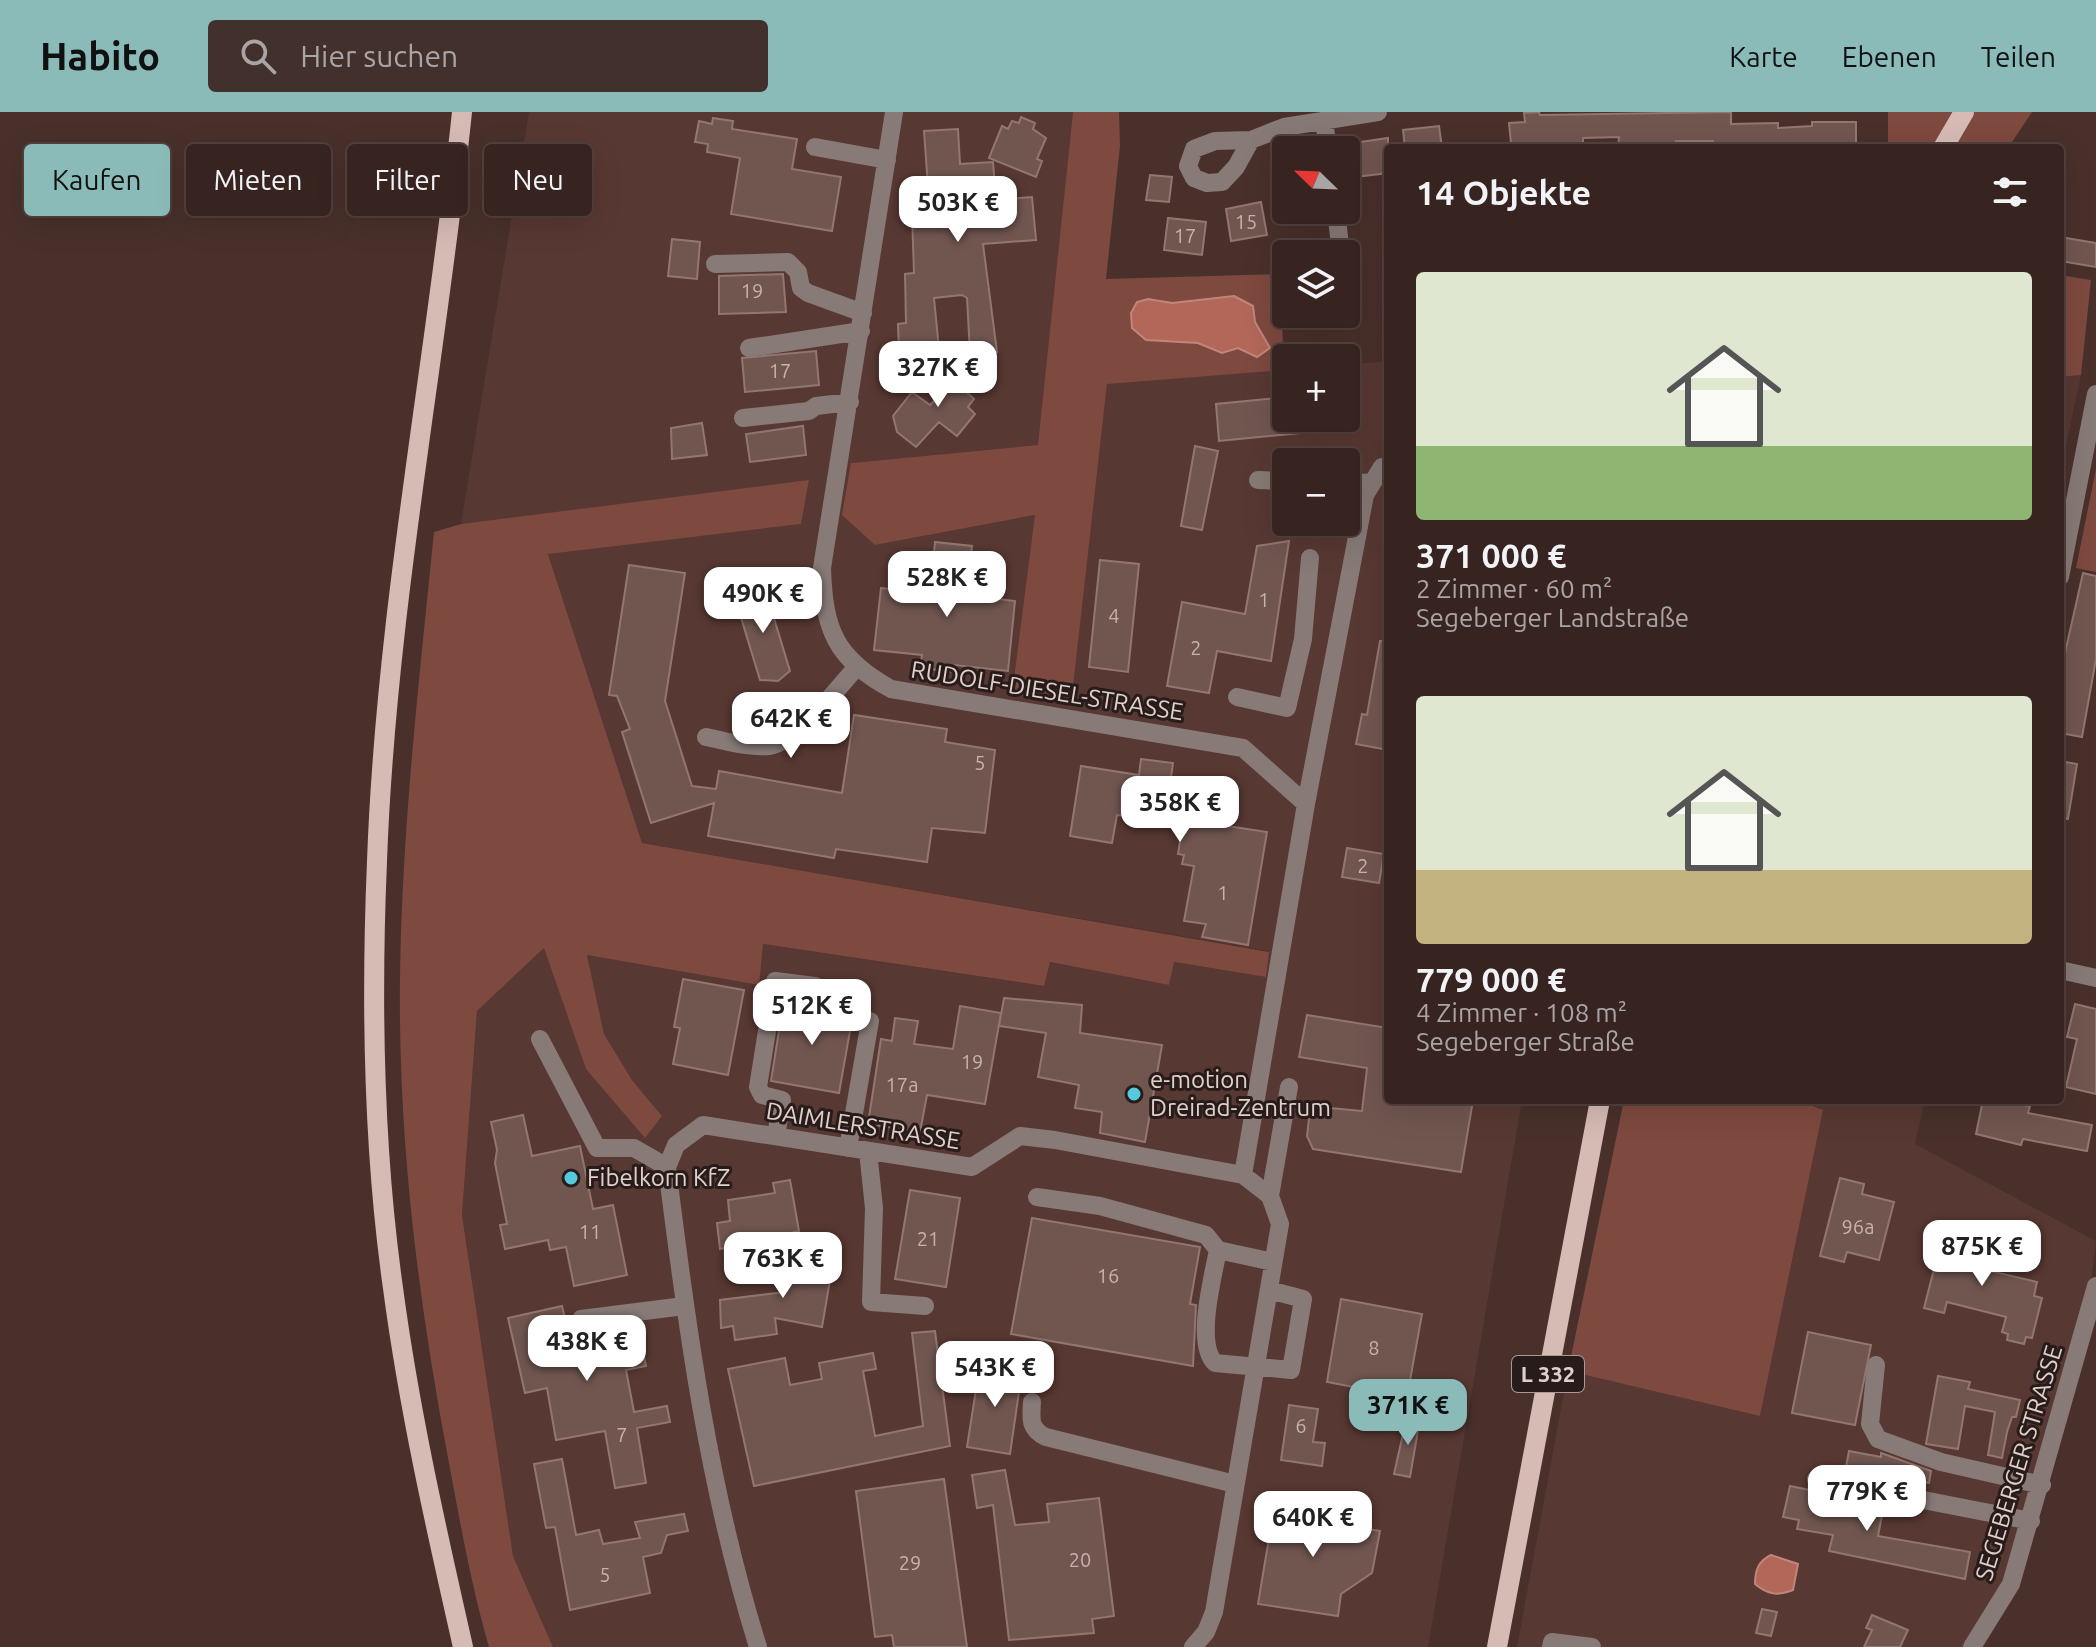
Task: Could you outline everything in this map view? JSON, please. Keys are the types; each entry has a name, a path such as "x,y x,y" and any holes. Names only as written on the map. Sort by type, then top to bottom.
{"main road":[{"path":"462,112 385,723 374,985 379,1150 392,1284 406,1381 463,1647"},
{"path":"1945,144 1964,112"},
{"name":"L 332","path":"1497,1647 1599,1104"}],"street":[{"name":"RUDOLF-DIESEL-STRASSE","path":"894,112 822,568 824,609 837,645 857,667 891,689 1243,748 1306,804"},
{"path":"1251,140 1284,127 1378,112"},
{"path":"1324,120 1326,136"},
{"path":"815,147 887,160"},
{"path":"715,264 788,262 798,272 801,288 862,322"},
{"path":"749,348 862,322"},
{"path":"2065,528 2096,394"},
{"path":"743,418 809,411 816,406 850,402"},
{"path":"1360,479 1377,475 1365,495 1360,521"},
{"path":"1258,480 1272,480"},
{"path":"1243,1175 1306,804 1357,536"},
{"path":"1237,697 1287,708 1303,639 1310,558"},
{"path":"1303,639 1337,642"},
{"path":"706,737 755,746 781,743 794,735 857,667"},
{"path":"2064,971 2096,978"},
{"path":"776,1136 782,1100 762,1095 758,1087 775,981 815,986"},
{"path":"848,1148 870,1021"},
{"path":"540,1039 597,1148 634,1148 667,1167 684,1306 718,1505 758,1647"},
{"path":"1193,1647 1206,1632 1214,1612 1256,1368 1280,1224 1270,1196 1289,1087"},
{"name":"DAIMLERSTRASSE","path":"667,1167 676,1145 703,1125 972,1167 1020,1136 1243,1175 1270,1196"},
{"path":"868,1151 874,1208 871,1302 925,1306"},
{"path":"1037,1197 1100,1206 1206,1235 1218,1250 1273,1262"},
{"path":"1218,1250 1205,1341 1208,1356 1215,1363 1291,1370 1304,1304 1300,1296 1269,1290"},
{"name":"SEGEBERGER STRASSE","path":"1972,1647 2011,1584 2042,1485 2096,1286"},
{"path":"581,1319 684,1306"},
{"path":"1876,1365 1870,1424 1878,1439 1941,1462 2042,1485"},
{"path":"1032,1402 1030,1423 1037,1433 1046,1437 1235,1484"},
{"path":"1816,1479 2031,1521"},
{"path":"1551,1647 1552,1642 1592,1647"}],"shaded area":[{"path":"529,112 1073,112 1039,445 851,463 875,545 1036,515 1012,694 1071,704 1107,383 1272,371 1272,432 1360,432 1360,364 1384,361 1384,1104 1521,1104 1428,1647 553,1647 513,1556 462,1215 477,1011 545,947 586,1069 662,1116 632,1080 604,1034 587,955 758,985 762,944 1043,986 1049,962 1169,985 1173,962 1266,977 1268,951 642,843 548,553 800,524 809,481 461,524 512,216 592,216 592,144 524,144"},
{"path":"1073,112 1119,112 1120,146 1106,279 1272,274 1272,328 1282,328 1283,344 1272,344 1272,371 1107,384 1071,705 1012,694 1035,515 875,545 842,515 851,463 1038,445"},
{"path":"1888,112 2032,112 2011,144 1888,144"},
{"path":"2064,276 2091,280 2081,375 2064,377"},
{"path":"1234,296 1253,306 1255,322 1270,348 1257,357 1238,348 1222,353 1198,343 1146,340 1132,328 1131,313 1137,302 1148,299 1172,303"},
{"path":"2081,375 2064,455 2064,377"},
{"path":"2096,469 2096,572 2076,568"},
{"path":"809,480 801,524 548,554 642,843 1269,952 1266,977 1174,962 1169,985 1050,962 1044,986 763,944 759,985 587,955 604,1034 632,1080 662,1116 645,1138 586,1069 544,948 477,1011 462,1215 513,1556 553,1647 489,1647 462,1530 437,1398 419,1279 402,1099 400,978 404,866 434,532 461,524"},
{"path":"1623,1104 1807,1104 1823,1110 1760,1416 1568,1371"},
{"path":"1807,1104 1924,1104 1915,1144 2096,1241 2090,1291 2014,1573 1968,1647 1517,1647 1568,1371 1760,1416 1823,1110"},
{"path":"1771,1555 1798,1564 1793,1590 1773,1593 1755,1584 1758,1567"}],"building":[{"path":"1731,112 1731,124 1778,123 1778,128 1812,126 1812,122 1856,122 1856,144 1676,141 1676,144 1618,144 1619,137 1583,138 1583,144 1511,143 1509,123 1525,122 1524,113"},
{"path":"1021,117 1035,123 1033,129 1046,138 1037,159 1042,161 1036,177 989,158 1002,126 1008,129 1012,121 1019,123"},
{"path":"713,118 733,121 732,129 797,139 792,169 841,177 832,231 731,214 740,158 707,152 708,144 695,142 699,121 712,124"},
{"path":"1439,126 1441,144 1405,144 1403,130"},
{"path":"958,129 960,164 993,162 996,200 1032,197 1036,240 983,244 997,352 970,353 967,298 962,295 934,298 939,349 899,352 898,324 906,323 905,274 914,273 912,215 930,214 924,131"},
{"path":"1388,138 1388,144 1384,144 1384,173 1360,176 1360,142"},
{"path":"1150,175 1172,177 1169,202 1146,200"},
{"path":"1261,202 1267,235 1231,241 1226,209"},
{"path":"1168,218 1206,222 1202,255 1164,250"},
{"path":"2064,238 2096,243 2096,267 2064,262"},
{"path":"672,239 700,242 697,279 668,276"},
{"path":"783,274 786,312 719,314 719,276"},
{"path":"816,351 819,385 745,392 742,358"},
{"path":"977,366 979,382 956,383 974,399 968,407 975,414 957,436 939,422 916,447 897,432 893,416 912,392 930,405 954,381 953,367"},
{"path":"1272,398 1272,432 1310,432 1219,441 1216,404"},
{"path":"702,423 707,455 672,459 671,428"},
{"path":"803,426 806,455 750,462 746,434"},
{"path":"1195,446 1218,451 1202,530 1181,526"},
{"path":"1289,541 1271,661 1217,651 1209,693 1167,686 1182,602 1245,614 1257,546"},
{"path":"935,542 972,546 966,595 1015,601 1008,671 955,665 954,672 920,668 922,655 874,650 881,588 930,593"},
{"path":"1100,560 1139,564 1128,672 1089,667"},
{"path":"629,565 685,573 665,701 692,786 716,789 719,771 842,793 854,715 947,729 945,742 995,750 985,833 932,828 927,862 836,849 834,858 708,836 714,803 651,823 622,732 630,729 617,696 609,695"},
{"path":"2083,573 2096,576 2096,659 2082,737 2064,734 2064,657"},
{"path":"758,588 766,592 790,671 778,681 760,680 736,601 748,589"},
{"path":"1380,641 1384,641 1384,749 1356,744 1362,714 1367,715"},
{"path":"1141,759 1173,763 1168,800 1204,805 1201,822 1267,832 1248,945 1202,937 1206,924 1184,921 1194,866 1182,864 1184,855 1178,854 1183,823 1117,815 1112,843 1070,836 1081,766 1139,775"},
{"path":"2064,762 2077,764 2068,819 2064,818"},
{"path":"1347,848 1384,854 1379,883 1342,877"},
{"path":"683,979 744,990 728,1075 673,1064 680,1028 674,1027"},
{"path":"1004,998 1082,1005 1080,1033 1162,1045 1145,1142 1100,1133 1102,1112 1075,1108 1079,1085 1038,1077 1046,1033 999,1026"},
{"path":"784,999 853,1014 839,1093 771,1081"},
{"path":"2075,1004 2096,1009 2096,1094 2066,1087 2077,1039 2067,1037"},
{"path":"960,1006 1001,1013 985,1104 927,1095 920,1132 868,1124 881,1039 892,1041 895,1018 918,1021 914,1044 953,1049"},
{"path":"1307,1015 1384,1027 1384,1104 1472,1104 1461,1172 1313,1149 1307,1136 1309,1119 1319,1107 1362,1111 1367,1068 1299,1057"},
{"path":"1982,1104 2030,1106 2028,1113 2092,1125 2087,1151 2023,1139 2021,1145 1976,1134"},
{"path":"523,1115 532,1156 580,1146 593,1209 613,1205 627,1275 574,1286 566,1247 550,1250 548,1240 505,1249 500,1225 507,1224 495,1163 497,1150 491,1122"},
{"path":"1840,1178 1864,1184 1862,1194 1894,1202 1879,1260 1847,1252 1844,1262 1820,1256"},
{"path":"790,1180 799,1231 720,1249 717,1223 730,1221 728,1200 775,1193 773,1183"},
{"path":"910,1190 960,1198 946,1287 895,1279"},
{"path":"1032,1218 1200,1247 1190,1304 1196,1305 1193,1366 1011,1334"},
{"path":"1944,1230 1964,1235 1962,1245 1990,1252 1986,1270 2037,1282 2034,1296 2042,1298 2032,1338 2026,1337 2024,1344 2007,1340 2008,1334 2002,1332 2006,1317 1947,1302 1944,1313 1924,1308"},
{"path":"794,1250 834,1257 822,1327 775,1318 777,1334 735,1340 733,1326 721,1328 720,1300 785,1292"},
{"path":"1341,1299 1422,1314 1407,1397 1327,1382"},
{"path":"562,1306 568,1330 637,1324 646,1366 626,1370 634,1412 667,1406 670,1422 637,1428 646,1483 615,1488 605,1431 556,1440 547,1388 525,1393 508,1318"},
{"path":"935,1331 950,1446 754,1486 728,1369 785,1358 790,1385 822,1379 819,1363 873,1353 876,1369 863,1371 875,1436 923,1426 912,1333"},
{"path":"1808,1332 1871,1345 1855,1425 1792,1413"},
{"path":"980,1364 1022,1371 1010,1454 967,1447"},
{"path":"1938,1376 1970,1382 1968,1389 2020,1400 2016,1417 2012,1417 2007,1432 2002,1458 1988,1455 1995,1412 1965,1406 1958,1449 1926,1444"},
{"path":"1289,1405 1318,1409 1313,1442 1325,1443 1322,1466 1281,1460"},
{"path":"1407,1416 1420,1419 1410,1477 1394,1474"},
{"path":"1849,1451 1881,1457 1881,1453 1931,1471 1929,1483 1845,1472"},
{"path":"562,1459 576,1535 599,1530 603,1544 640,1538 635,1522 684,1514 688,1531 667,1535 661,1553 643,1557 650,1593 570,1610 555,1527 546,1528 534,1464"},
{"path":"1005,1470 1015,1525 1049,1522 1047,1504 1099,1498 1114,1616 1092,1619 1094,1633 1009,1640 993,1505 977,1508 972,1475"},
{"path":"944,1479 967,1647 894,1647 892,1635 875,1637 856,1491"},
{"path":"1790,1486 1884,1505 1878,1536 1970,1552 1965,1579 1829,1551 1833,1535 1797,1529 1799,1520 1783,1517"},
{"path":"1276,1496 1314,1502 1311,1519 1380,1531 1372,1573 1341,1594 1338,1616 1258,1604"},
{"path":"1762,1609 1777,1612 1771,1636 1756,1633"},
{"path":"1872,1615 1908,1630 1900,1647 1864,1647 1872,1630 1866,1628"}],"place":[{"name":"e-motion Dreirad-Zentrum","path":"1134,1094"},
{"name":"Fibelkorn KfZ","path":"571,1178"}]}
